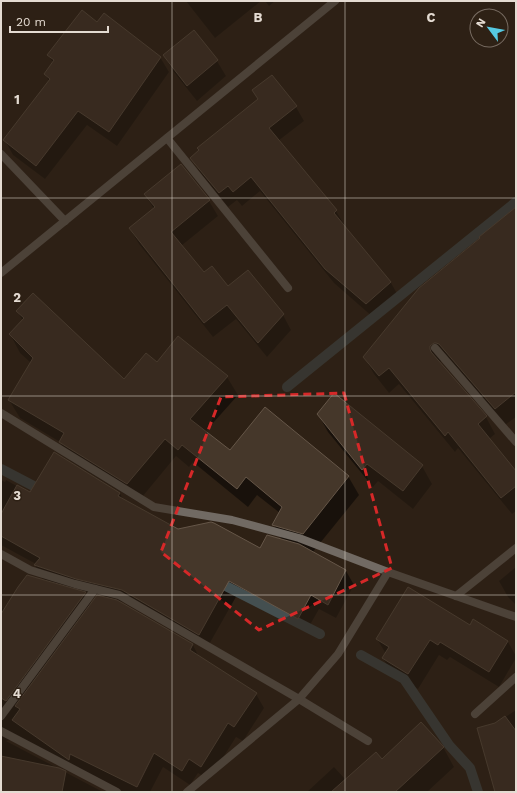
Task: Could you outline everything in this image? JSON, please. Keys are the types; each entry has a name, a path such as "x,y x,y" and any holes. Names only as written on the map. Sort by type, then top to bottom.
{"street":[{"path":"1,274 335,1"},
{"path":"167,138 288,288"},
{"path":"1,154 66,221"},
{"path":"435,348 516,442"},
{"path":"1,413 154,508 232,520 299,538 388,572 516,617"},
{"path":"456,596 516,548"},
{"path":"1,554 30,570 75,584 119,595 299,699 368,741"},
{"path":"187,792 299,699 338,654 388,572"},
{"path":"1,716 95,589"},
{"path":"475,714 516,677"},
{"path":"1,731 117,792"}],"highlighted area":[{"path":"344,393 392,568 259,630 161,552 221,397"}],"building":[{"path":"82,10 97,22 104,13 161,57 109,132 78,111 36,166 3,140 50,79 44,74 54,60 47,55"},
{"path":"194,30 218,60 187,86 163,55"},
{"path":"272,75 297,106 269,128 337,210 334,213 391,282 366,304 325,269 251,177 233,192 228,186 219,193 190,158 199,150 197,148 258,99 252,90"},
{"path":"181,164 210,200 171,232 204,272 212,266 228,286 248,270 284,314 258,343 227,305 204,323 129,228 155,207 144,194"},
{"path":"516,207 516,392 495,409 439,344 434,343 430,346 431,352 487,416 478,424 516,471 516,486 501,498 448,432 445,436 389,368 379,376 363,357 419,288"},
{"path":"33,293 124,379 146,353 157,362 178,336 228,376 190,419 230,450 265,407 349,476 303,534 272,525 282,507 246,477 237,489 182,445 178,450 165,439 127,484 59,442 64,433 8,400 33,358 9,334 24,318 16,311"},
{"path":"334,393 423,465 403,491 367,464 362,470 317,414"},
{"path":"54,452 120,493 118,496 178,529 211,522 260,548 267,535 299,544 346,570 328,605 311,595 298,619 229,581 199,635 122,590 76,579 34,565 40,558 1,536 1,514 17,485 30,492"},
{"path":"27,575 86,592 6,701 1,698 1,614"},
{"path":"408,587 470,625 473,619 508,641 489,672 440,642 438,645 430,640 408,674 382,658 389,647 376,639"},
{"path":"97,595 117,600 193,644 190,650 257,693 234,727 228,723 201,767 189,759 182,771 154,753 137,787 70,754 69,760 12,720 20,709 15,706"},
{"path":"505,716 516,731 516,792 495,792 477,728 495,723"},
{"path":"421,722 444,747 395,792 331,792 376,752 382,759"},
{"path":"1,756 59,768 66,771 62,792 1,792"}],"waterway":[{"path":"287,387 516,202"},
{"path":"1,469 45,492"},
{"path":"214,580 320,634"},
{"path":"361,655 404,679 449,745 470,768 478,792"}]}
